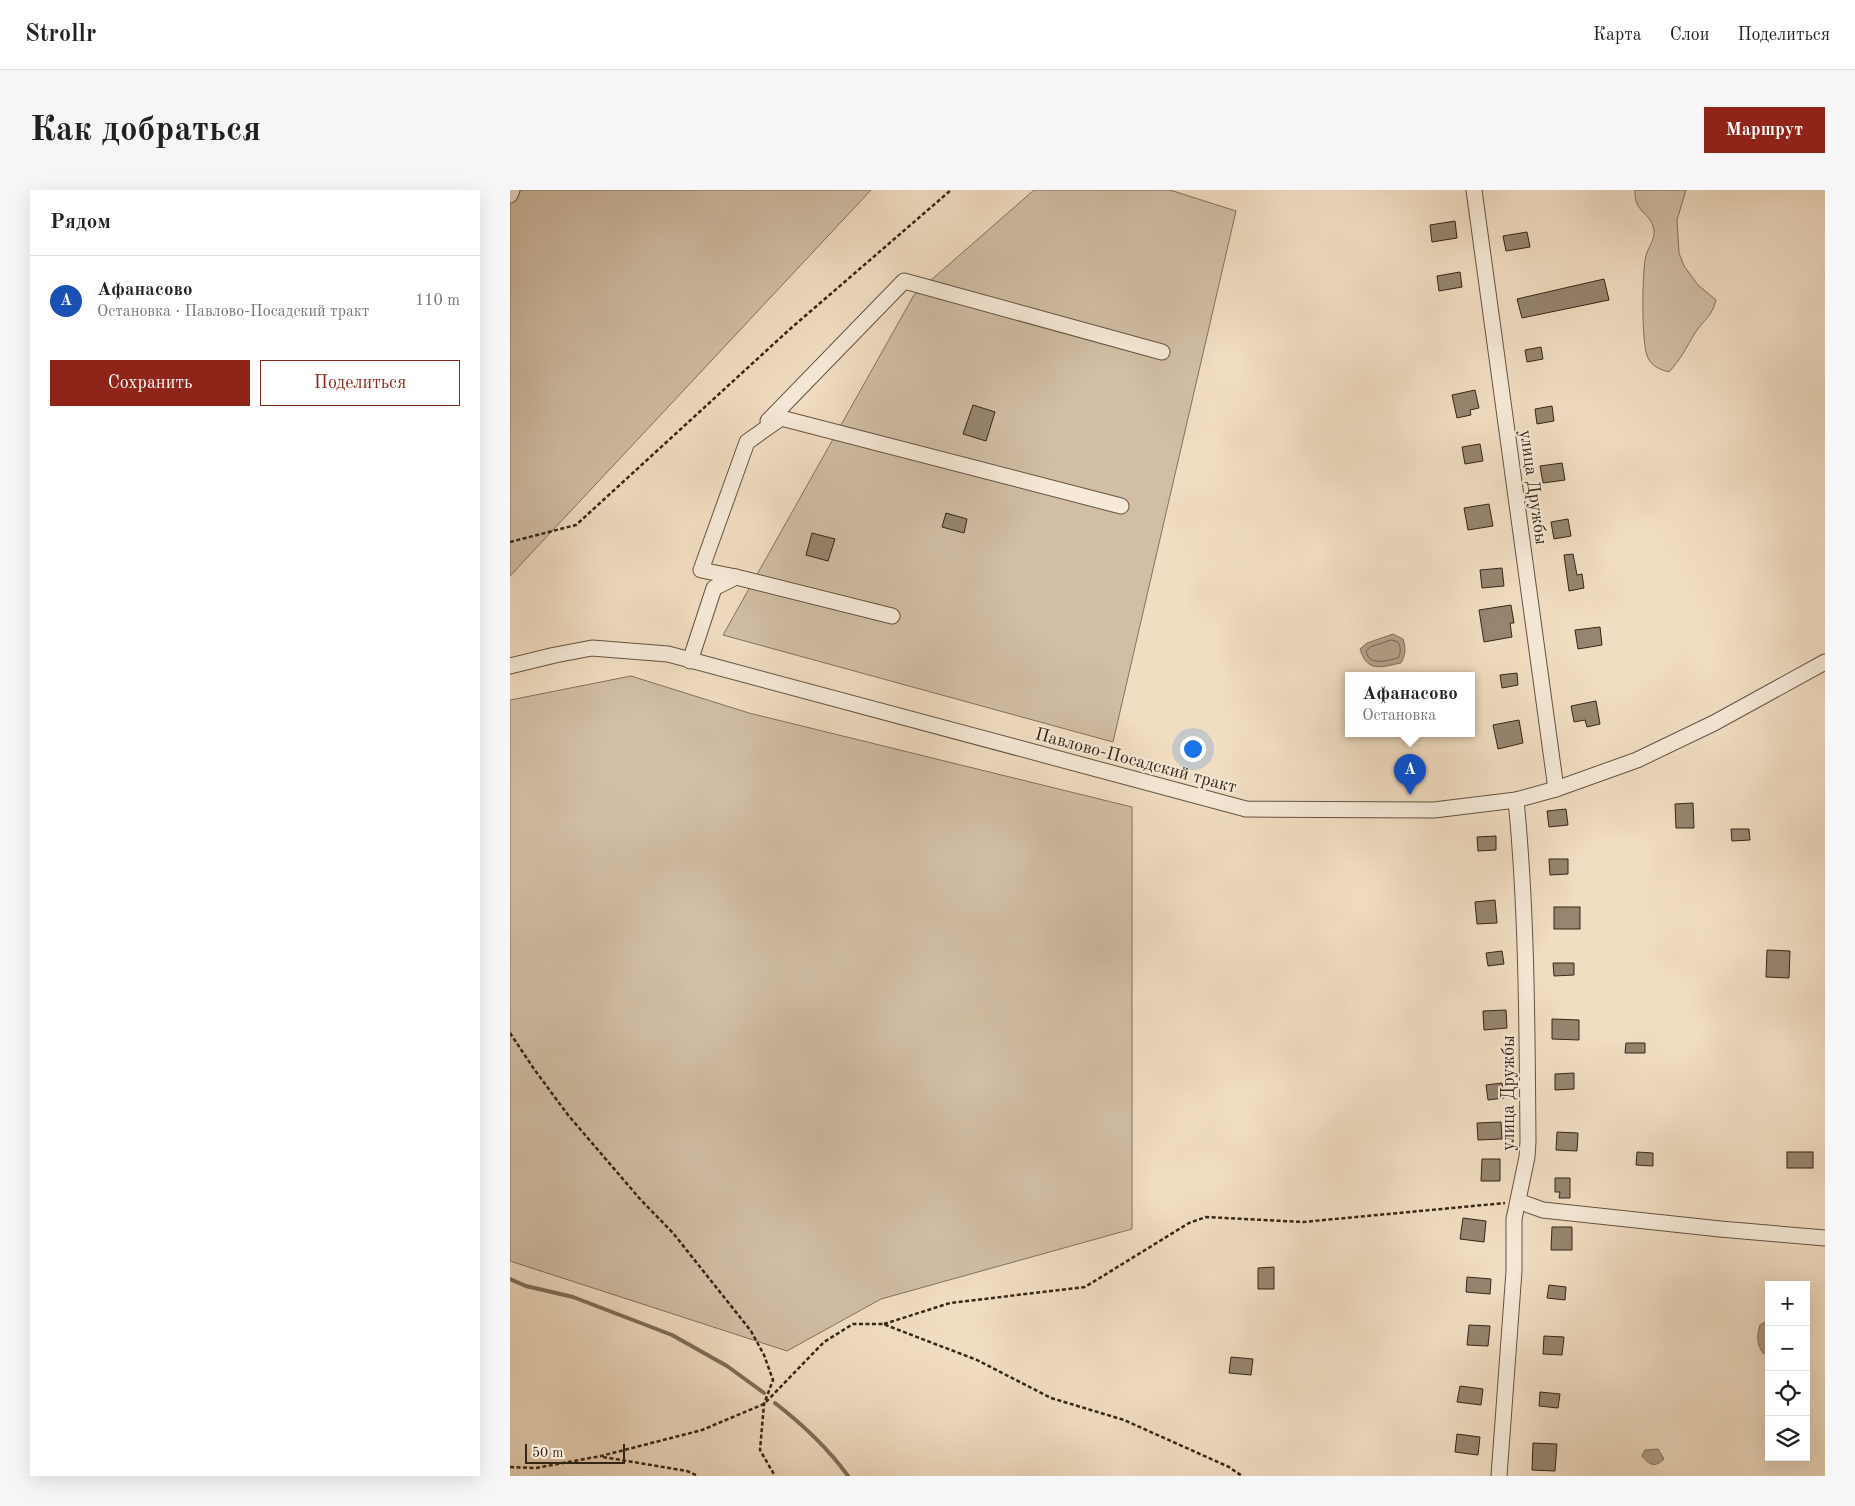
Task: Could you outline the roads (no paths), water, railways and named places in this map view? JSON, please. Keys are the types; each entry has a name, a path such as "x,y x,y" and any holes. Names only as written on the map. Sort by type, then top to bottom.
{"street":[{"path":"510,195 512,190"},
{"name":"улица Дружбы","path":"1474,190 1556,789"},
{"path":"892,616 701,570 747,442 904,281 1162,352"},
{"path":"747,442 781,418 1121,506"},
{"path":"690,661 714,588 736,577"},
{"name":"Павлово-Посадский тракт","path":"510,666 554,654 592,648 668,654 1246,809 1434,810 1516,800 1556,789 1638,760 1714,723 1825,662"},
{"name":"улица Дружбы","path":"1499,1476 1514,1271 1514,1219 1527,1157 1528,1132 1526,967 1516,800"},
{"path":"1518,1201 1543,1210 1825,1238"}],"water":[{"path":"1393,634 1403,639 1404,642 1405,654 1401,663 1381,667 1367,662 1360,649 1367,643"},
{"path":"1765,1322 1765,1353 1759,1346 1758,1333 1760,1325"},
{"path":"1658,1449 1664,1459 1658,1464 1647,1462 1642,1456 1645,1450"}],"waterway":[{"path":"510,1279 526,1286 573,1297 672,1335 727,1366 764,1393"},
{"path":"775,1403 814,1437 848,1476"}],"place":[{"name":"Афанасово","path":"1410,795"}]}
